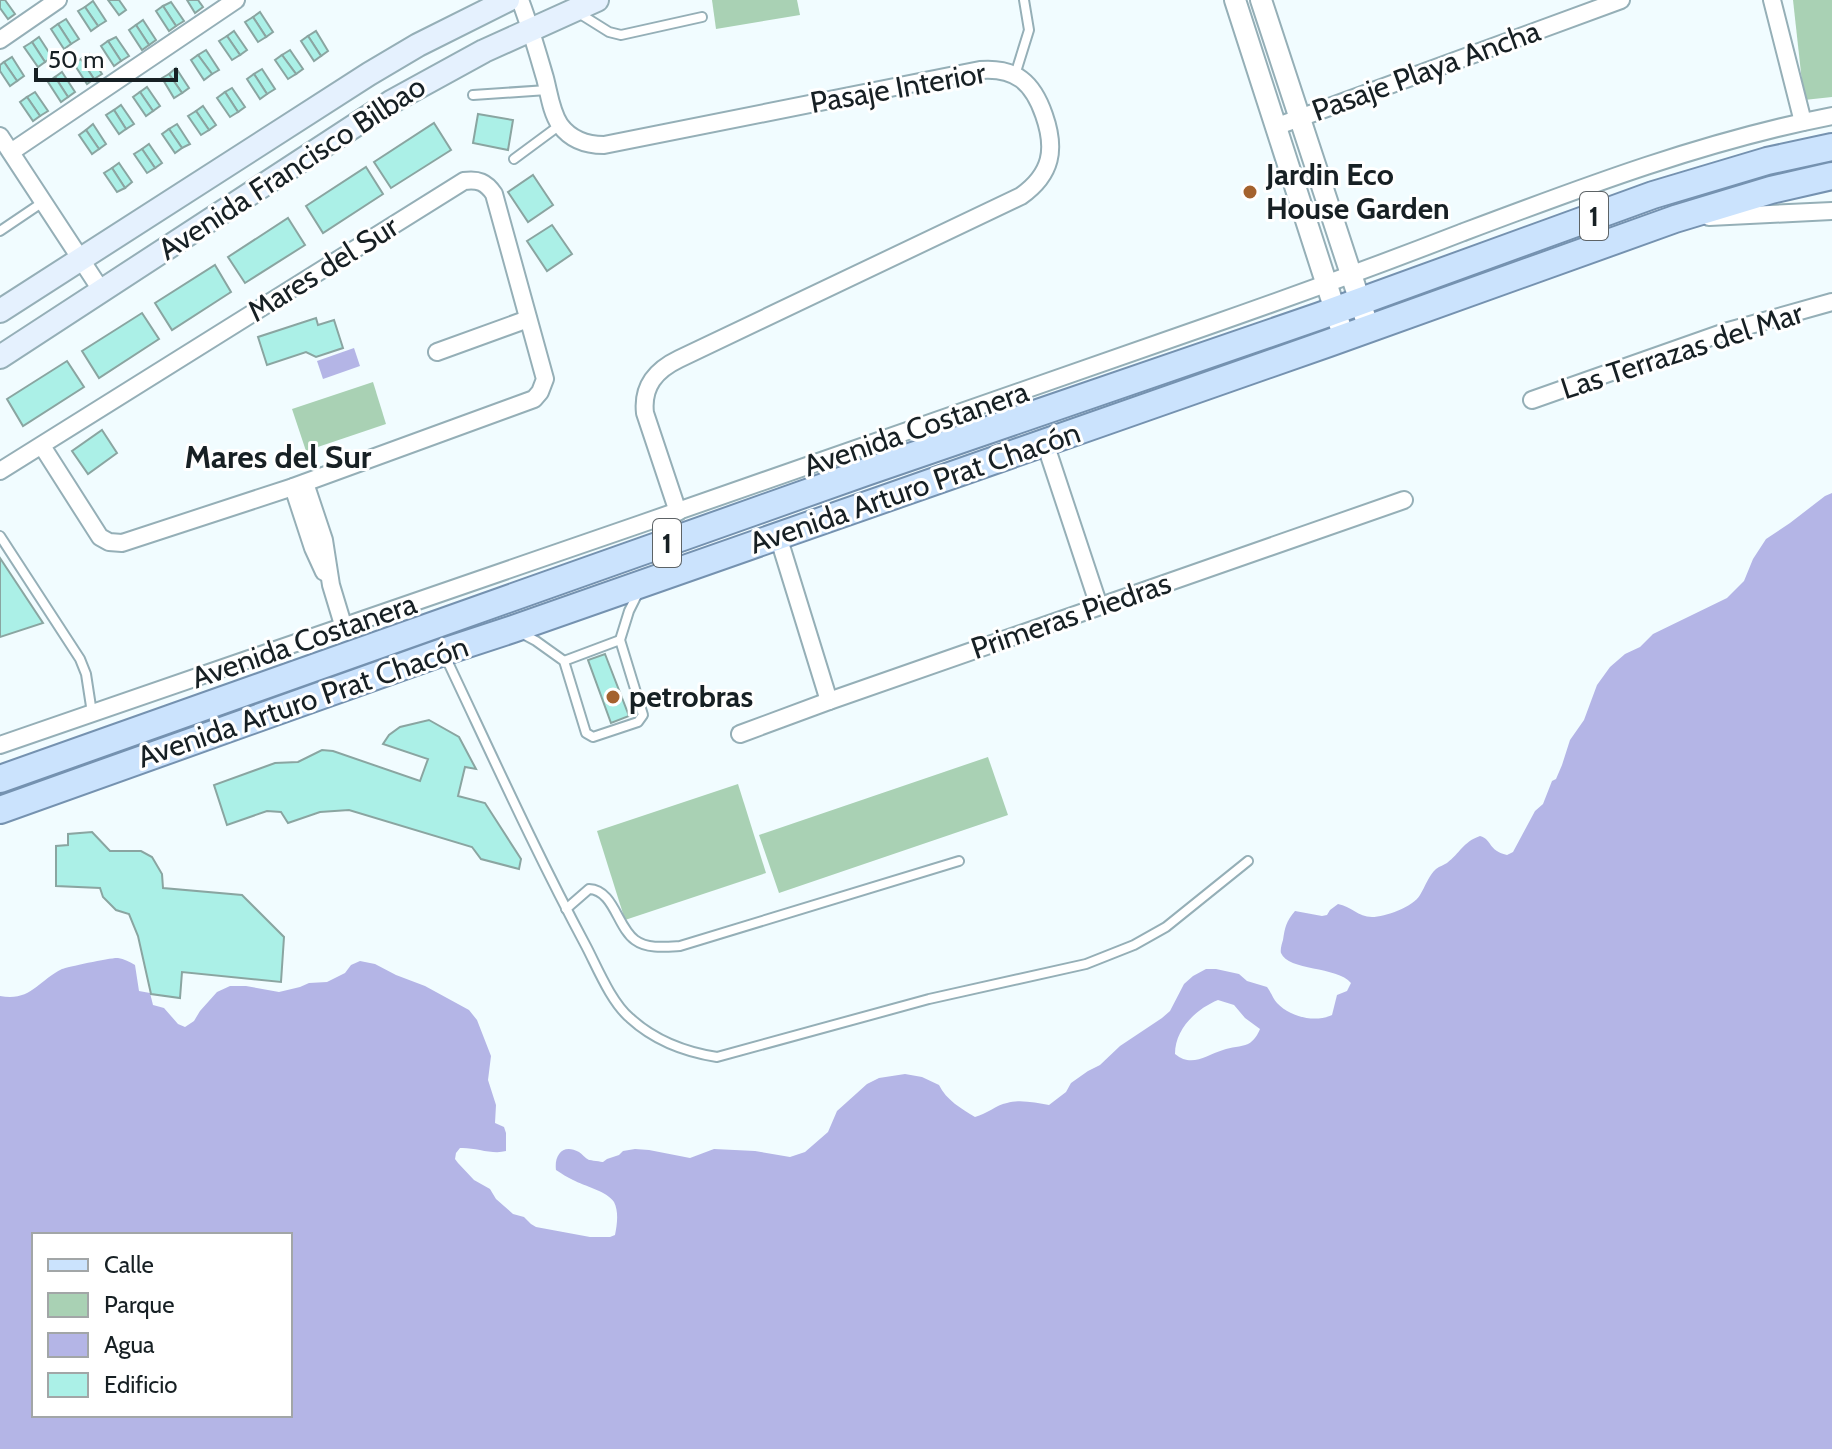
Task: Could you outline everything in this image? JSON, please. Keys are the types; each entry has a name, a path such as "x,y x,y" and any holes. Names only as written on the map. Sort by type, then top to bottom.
{"main road":[{"name":"Avenida Francisco Bilbao","path":"0,311 369,74 418,45 508,0"},
{"name":"Avenida Francisco Bilbao","path":"0,357 391,102 531,28 597,0"},
{"name":"Avenida Arturo Prat Chacón","path":"0,779 851,478 1335,311 1653,195 1767,161 1832,147"},
{"name":"Avenida Arturo Prat Chacón","path":"0,810 1675,219 1771,190 1832,176"}],"street":[{"path":"0,40 58,0"},
{"path":"11,152 236,0"},
{"path":"520,0 560,125"},
{"path":"1235,0 1344,338"},
{"path":"1261,0 1369,329"},
{"name":"Pasaje Playa Ancha","path":"1275,127 1621,0"},
{"path":"1772,0 1803,122"},
{"name":"Pasaje Interior","path":"560,125 580,141 604,145 992,69 1025,81 1038,100 1050,135 1050,158 1046,168 1032,189 1021,196 657,372 647,388 645,413 678,512"},
{"name":"Avenida Costanera","path":"0,745 1326,285 1631,171 1739,137 1832,116"},
{"path":"0,136 101,290"},
{"name":"Mares del Sur","path":"0,471 464,181 480,181 494,194 545,379 534,399 299,485 122,543 109,542 100,537 42,446"},
{"path":"1675,219 1832,211"},
{"name":"Las Terrazas del Mar","path":"1532,400 1725,332 1832,302"},
{"path":"437,352 528,319"},
{"path":"1045,443 1099,606"},
{"path":"299,485 313,548 331,585 344,628"},
{"name":"Primeras Piedras","path":"740,734 1404,500"},
{"path":"778,536 829,701"}],"lane":[{"path":"1015,75 1029,30 1024,0"},
{"path":"573,9 609,32 621,35 702,17"},
{"path":"473,95 548,90"},
{"path":"514,159 560,125"},
{"path":"0,231 43,201"},
{"path":"0,536 80,659 86,674 92,713"},
{"path":"513,629 564,661 589,736 638,722 643,715 620,640 629,611 644,582"},
{"path":"564,661 620,640"},
{"path":"443,652 566,909 612,995 628,1017 663,1041 692,1053 717,1057 929,999 1086,964 1134,945 1166,927 1248,861"},
{"path":"566,909 589,889 597,889 605,895 633,939 648,946 680,946 959,861"}],"green space":[{"path":"712,0 797,0 800,15 716,29"},
{"path":"1793,0 1832,0 1832,97 1804,100"},
{"path":"373,382 386,424 306,451 292,409"},
{"path":"988,757 1008,815 779,893 759,835"},
{"path":"738,784 766,873 625,920 597,831"}],"water":[{"path":"354,348 360,366 323,379 317,361"},
{"path":"1832,493 1832,1449 0,1449 0,996 26,993 62,969 118,958 135,965 139,991 150,993 153,1005 164,1008 178,1024 185,1027 194,1021 217,992 230,986 279,992 309,983 327,982 360,961 375,964 469,1010 477,1020 491,1056 488,1080 496,1105 495,1123 504,1127 506,1133 506,1151 460,1148 455,1159 458,1163 474,1180 490,1189 513,1214 524,1217 536,1227 590,1237 610,1237 615,1235 617,1223 614,1202 601,1192 556,1170 558,1155 564,1150 573,1150 589,1160 603,1162 623,1151 635,1149 690,1158 714,1149 790,1157 805,1152 828,1132 837,1111 867,1084 879,1078 905,1074 939,1085 950,1100 975,1117 1012,1102 1049,1105 1066,1092 1071,1083 1162,1018 1170,1011 1184,984 1206,969 1239,974 1247,981 1267,987 1282,1008 1296,1015 1318,1018 1332,1015 1337,995 1347,991 1351,983 1335,974 1285,959 1281,946 1286,925 1295,911 1322,916 1338,904 1367,917 1384,915 1416,899 1437,868 1447,863 1474,838 1484,838 1501,853 1507,855 1513,852 1535,811 1543,804 1570,740 1584,720 1597,685 1610,667 1653,634 1727,598 1744,581 1766,539","holes":["1218,1000 1234,1005 1260,1029 1248,1044 1193,1060 1175,1054 1183,1028 1202,1009"]}],"building":[{"path":"0,0 5,0 15,14 8,19 0,8"},
{"path":"108,0 119,0 126,10 119,15"},
{"path":"187,0 198,0 203,7 195,13"},
{"path":"93,1 106,21 98,26 85,7"},
{"path":"171,2 184,21 176,26 163,6"},
{"path":"163,6 176,26 169,31 156,11"},
{"path":"85,7 98,26 91,31 78,11"},
{"path":"260,12 273,32 266,37 253,17"},
{"path":"253,17 266,37 258,42 245,22"},
{"path":"66,19 79,39 71,44 58,24"},
{"path":"143,20 156,40 149,45 136,25"},
{"path":"58,24 71,44 64,49 51,29"},
{"path":"136,25 149,45 142,50 129,30"},
{"path":"234,31 247,50 240,55 227,36"},
{"path":"316,31 328,51 321,56 308,36"},
{"path":"227,36 240,55 232,60 219,41"},
{"path":"308,36 321,56 314,61 301,41"},
{"path":"39,37 52,57 45,62 32,42"},
{"path":"116,37 129,56 121,61 108,41"},
{"path":"108,41 121,61 114,66 101,46"},
{"path":"32,42 45,62 38,67 24,47"},
{"path":"206,50 219,70 212,74 198,55"},
{"path":"290,50 303,69 296,74 282,55"},
{"path":"89,54 102,74 94,79 81,59"},
{"path":"198,55 212,74 204,80 191,60"},
{"path":"282,55 296,74 288,79 275,60"},
{"path":"12,57 24,76 17,81 4,62"},
{"path":"81,59 94,79 87,84 74,64"},
{"path":"4,62 17,81 10,86 0,71 0,65"},
{"path":"176,68 189,88 182,93 169,74"},
{"path":"262,69 275,89 267,94 254,74"},
{"path":"62,72 75,92 68,97 55,77"},
{"path":"169,74 182,93 174,98 162,78"},
{"path":"254,74 267,94 260,99 247,79"},
{"path":"55,77 68,97 61,102 48,82"},
{"path":"147,87 160,106 153,111 140,92"},
{"path":"232,88 245,107 238,112 225,92"},
{"path":"35,92 48,111 40,116 27,97"},
{"path":"140,92 153,111 146,116 133,97"},
{"path":"225,92 238,112 230,117 217,98"},
{"path":"27,97 40,116 33,121 20,102"},
{"path":"121,105 134,124 126,129 114,110"},
{"path":"203,106 216,125 209,130 196,111"},
{"path":"114,110 126,129 119,134 106,115"},
{"path":"196,111 209,130 201,135 188,116"},
{"path":"478,114 513,120 508,150 473,143"},
{"path":"434,123 451,150 391,188 374,162"},
{"path":"93,124 106,144 99,149 86,130"},
{"path":"177,124 190,144 182,148 169,129"},
{"path":"169,129 182,148 175,153 162,134"},
{"path":"86,130 99,149 92,154 79,135"},
{"path":"149,144 162,163 155,168 142,149"},
{"path":"142,149 155,168 147,173 134,154"},
{"path":"119,163 132,182 125,188 112,168"},
{"path":"366,167 383,194 323,233 306,206"},
{"path":"112,168 125,188 117,192 104,173"},
{"path":"533,175 553,205 528,222 508,192"},
{"path":"288,218 305,245 245,283 228,257"},
{"path":"552,225 572,254 547,271 527,241"},
{"path":"215,265 231,292 172,330 155,303"},
{"path":"142,313 159,339 99,378 82,351"},
{"path":"316,318 318,325 334,320 343,348 316,357 306,352 267,365 258,337"},
{"path":"67,361 84,387 23,426 7,399"},
{"path":"102,430 117,453 88,474 72,451"},
{"path":"0,558 43,623 0,637"},
{"path":"605,654 629,716 611,723 588,660"},
{"path":"429,720 459,737 476,769 465,767 458,796 485,803 521,859 519,869 481,859 472,847 349,810 320,812 288,823 281,812 267,811 227,825 214,785 275,763 298,762 322,750 420,781 428,759 383,744 400,727"},
{"path":"92,832 110,851 141,851 152,857 162,874 163,888 242,895 284,937 281,982 182,972 180,998 151,994 138,936 129,914 116,910 103,897 100,888 56,886 56,846 68,845 68,834"}],"place":[{"name":"Jardin Eco House Garden","path":"1250,192"},
{"name":"petrobras","path":"613,697"}],"district":[{"name":"Mares del Sur","path":"278,457"}]}
